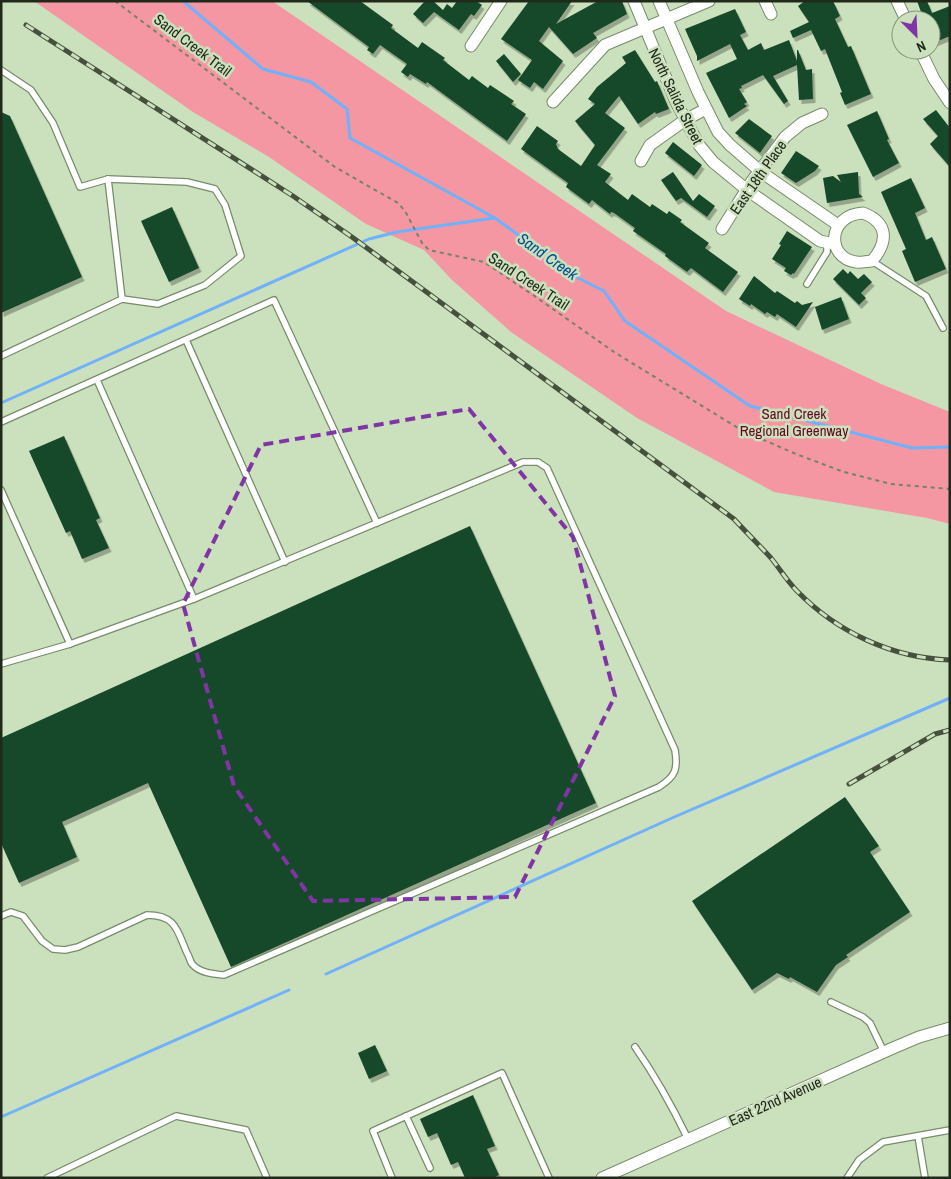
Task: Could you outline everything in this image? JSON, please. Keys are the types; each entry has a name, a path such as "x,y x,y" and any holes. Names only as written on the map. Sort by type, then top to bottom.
{"street":[{"path":"471,46 501,1"},
{"name":"North Salida Street","path":"634,1 685,120 699,146 708,156 746,190 820,241 831,243 846,259 855,262 872,261"},
{"name":"North Salida Street","path":"659,1 718,132 761,172 838,225"},
{"path":"553,102 605,45 708,1"},
{"path":"765,1 771,14"},
{"path":"925,60 934,80 950,103"},
{"path":"641,161 650,145 685,120 706,109"},
{"name":"East 18th Place","path":"722,229 746,190 785,138 802,123 822,114"},
{"path":"831,243 838,225 844,218 853,214 863,213 879,223 883,232 884,241 872,261"},
{"name":"East 22nd Avenue","path":"602,1178 884,1052 919,1037 950,1028"}],"lane":[{"path":"1,70 31,90 53,123 80,187 108,179 187,182 215,189 225,205 241,256 205,284 158,304 122,299 1,356"},
{"path":"108,179 122,299"},
{"path":"806,284 831,243"},
{"path":"872,261 926,296 943,328"},
{"path":"1,422 274,300 377,523"},
{"path":"186,340 285,562"},
{"path":"97,380 194,599"},
{"path":"1,664 70,644 194,599 523,462 538,462 547,468 674,750 677,762 670,780 659,787 224,975 207,974 192,964 176,928 169,918 159,915 147,915 78,947 65,950 53,949 42,941 23,916 11,912 1,916"},
{"path":"1,490 70,644"},
{"path":"831,1002 863,1017 870,1023 884,1052"},
{"path":"635,1047 662,1087 688,1140"},
{"path":"392,1178 373,1131 502,1073 549,1178"},
{"path":"47,1178 176,1116 246,1130 267,1178"},
{"path":"406,1116 430,1168"},
{"path":"847,1178 859,1160 883,1142 950,1130"},
{"path":"918,1136 925,1178"}],"path":[{"name":"Sand Creek Trail","path":"115,1 335,167 394,200 402,207 425,247 432,251 484,262 614,352 743,430 796,454 844,472 890,484 950,488"}],"highlighted area":[{"path":"469,409 573,537 615,696 515,897 313,901 234,786 183,604 261,445"}],"green space":[{"name":"Sand Creek Regional Greenway","path":"34,1 272,1 726,311 881,384 950,412 950,524 927,518 774,492 637,418 511,332 452,280 424,250 366,224 269,157 193,112"}],"building":[{"path":"307,1 360,1 393,25 391,28 418,48 422,42 445,58 443,60 469,80 472,76 488,88 490,85 514,101 511,104 526,114 507,141 427,82 426,84 410,74 408,77 401,72 407,64 380,45 373,54 367,50 369,47"},
{"path":"425,1 433,1 443,10 447,4 452,8 457,1 476,1 482,5 474,16 471,14 459,30 434,12 423,23 413,14"},
{"path":"529,1 572,1 556,24 598,1 622,1 627,14 593,33 597,38 573,54 549,27 539,41 563,61 543,89 534,82 530,88 518,80 532,60 501,39"},
{"path":"805,1 833,1 840,16 835,19 848,47 851,46 871,94 845,105 840,93 842,92 825,49 821,51 811,30 793,38 790,31 809,22 798,6"},
{"path":"917,1 927,1 931,10 920,10"},
{"path":"950,6 950,36 941,40 940,10"},
{"path":"735,9 746,32 740,35 748,50 761,43 764,50 789,40 797,61 798,50 806,70 812,69 813,99 799,100 797,65 773,76 788,101 784,104 763,75 741,86 742,88 739,89 747,102 744,104 747,106 729,118 706,73 737,59 730,44 697,61 697,56 685,29"},
{"path":"635,50 655,82 657,81 669,109 656,114 655,112 638,124 619,96 605,113 625,128 597,165 611,174 605,182 628,200 632,194 650,207 652,204 667,214 669,211 682,220 680,222 709,243 705,248 738,272 723,292 691,268 687,272 665,256 666,254 633,231 635,228 614,213 611,212 610,214 592,200 589,204 566,187 568,183 521,149 537,126 558,141 556,144 558,149 581,166 595,145 575,121 595,104 588,99 597,87 626,63 622,57"},
{"path":"504,54 521,74 513,82 496,61"},
{"path":"936,110 950,128 950,167 930,144 938,136 923,119"},
{"path":"877,111 889,139 887,140 899,163 873,177 847,125"},
{"path":"1,112 10,116 82,277 1,313"},
{"path":"749,119 772,136 760,153 735,133"},
{"path":"673,142 702,165 694,176 665,153"},
{"path":"796,151 819,166 815,171 796,183 781,173"},
{"path":"673,172 693,201 699,194 715,206 707,217 681,198 676,201 661,180"},
{"path":"858,172 859,194 863,197 827,203 823,178 833,176 841,182 837,175"},
{"path":"911,178 925,208 915,213 926,240 932,237 946,269 915,282 902,251 906,249 881,192"},
{"path":"172,207 199,268 169,282 141,221"},
{"path":"787,231 812,247 794,274 791,275 784,271 786,268 772,259"},
{"path":"843,269 848,274 850,271 858,279 864,274 872,282 861,293 866,298 859,305 833,279"},
{"path":"754,276 775,293 777,291 795,303 797,301 802,305 813,302 796,327 777,314 775,317 767,312 765,314 751,304 750,306 739,299"},
{"path":"841,297 849,319 822,330 815,307"},
{"path":"64,436 100,518 96,520 109,548 82,559 70,531 66,533 29,451"},
{"path":"470,526 596,803 231,967 148,783 62,822 77,857 19,883 1,843 1,738"},
{"path":"845,797 879,846 870,852 910,912 846,955 848,957 836,965 817,992 790,977 789,979 777,973 752,990 692,901"},
{"path":"375,1045 387,1071 369,1079 358,1053"},
{"path":"473,1095 495,1146 487,1149 499,1175 493,1178 465,1178 458,1162 451,1165 437,1133 428,1137 420,1119"}],"waterway":[{"name":"Sand Creek","path":"183,1 263,69 311,82 347,109 350,138 495,218 576,277 604,291 625,321 750,406 912,448 950,447"},
{"path":"1,403 369,239 397,232 494,218"},
{"path":"326,974 672,818 950,698"},
{"path":"1,1117 289,990"}],"railway":[{"path":"26,25 293,196 352,237 734,519 771,558 797,591 830,619 867,640 887,648 907,654 950,660"},
{"path":"849,784 935,734 950,730"}]}
